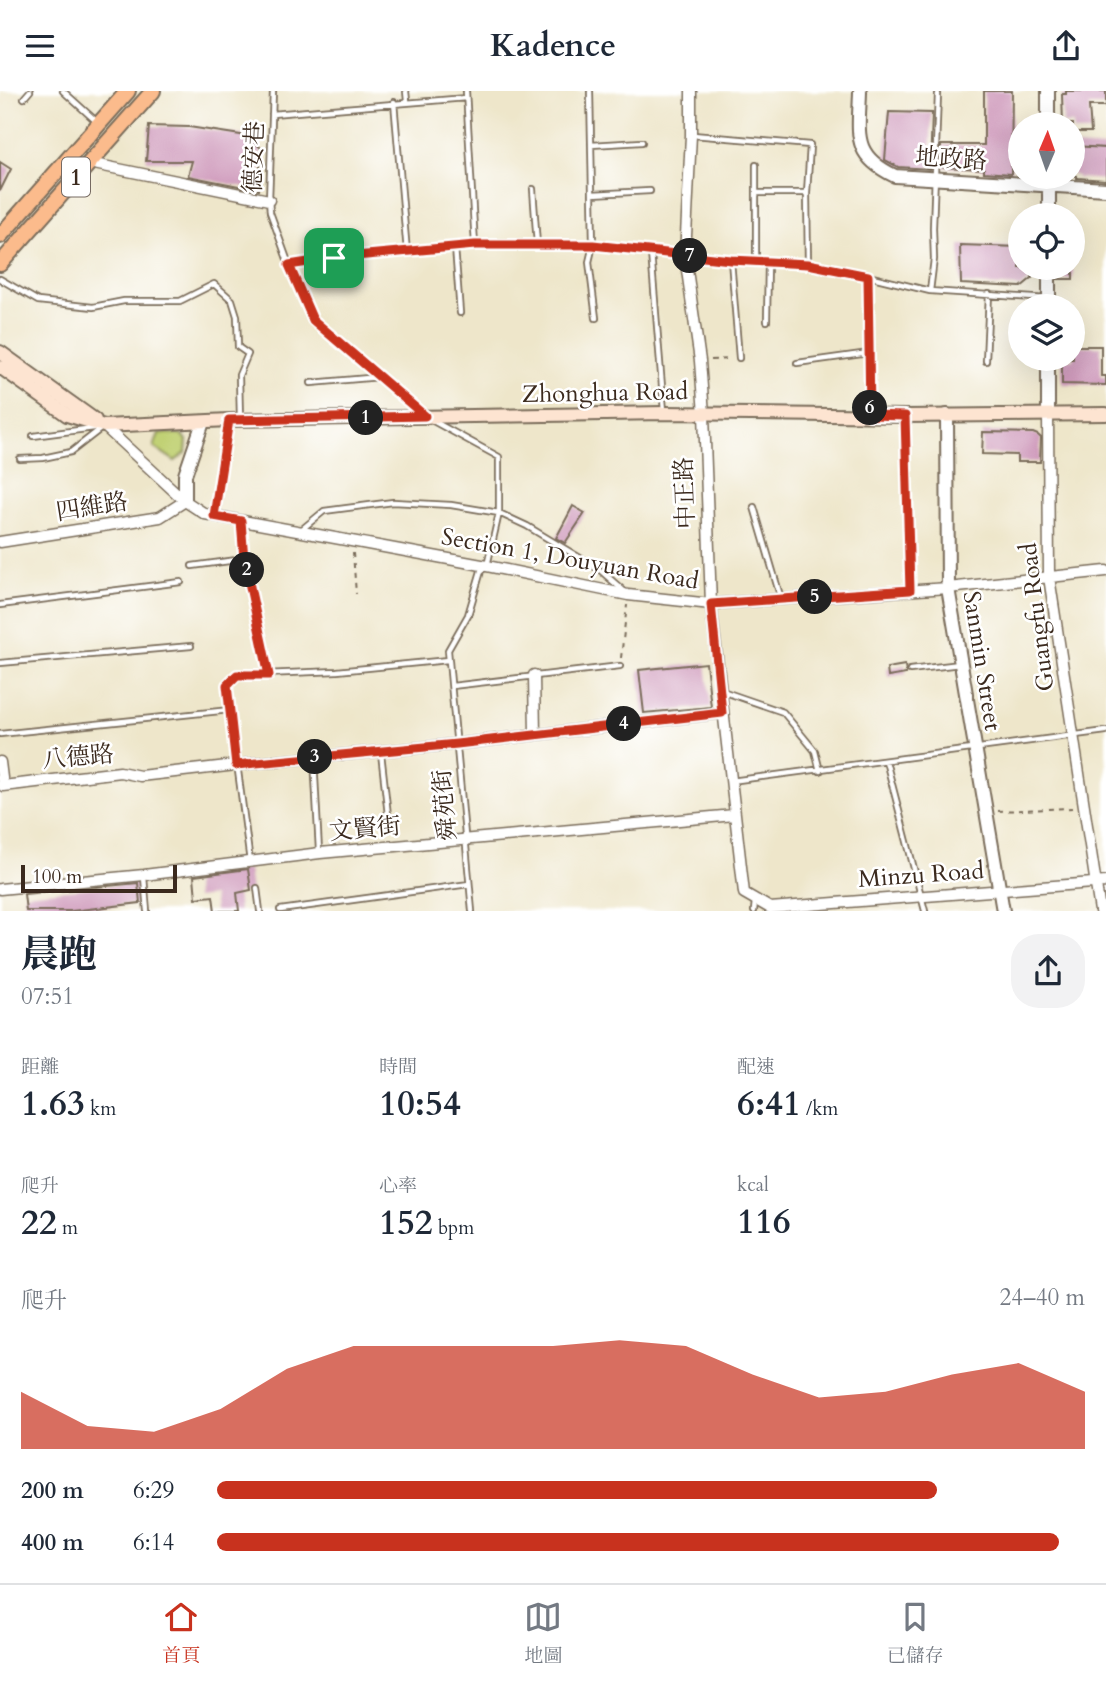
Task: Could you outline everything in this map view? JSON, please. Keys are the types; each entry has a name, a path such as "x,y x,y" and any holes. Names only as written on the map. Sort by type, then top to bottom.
{"main road":[{"name":"1","path":"0,236 128,91"},
{"name":"1","path":"0,264 153,91"},
{"name":"Section 1, Douyuan Road","path":"0,352 104,426"},
{"name":"Section 1, Douyuan Road","path":"0,367 67,415 104,426"},
{"name":"Zhonghua Road","path":"104,426 234,420 664,413 905,416 1106,414"}],"street":[{"name":"中正路","path":"691,91 685,256 700,361 704,414 711,604 744,893"},
{"name":"地政路","path":"860,91 860,142 862,151 873,163 895,176 1008,181"},
{"path":"1048,91 1048,112"},
{"path":"89,163 269,200"},
{"name":"地政路","path":"1085,186 1106,189"},
{"name":"Guangfu Road","path":"1048,371 1049,577 1085,807 1101,882 1100,911"},
{"name":"Sanmin Street","path":"947,415 948,588 1003,911"},
{"path":"185,501 185,475 203,422"},
{"name":"Section 1, Douyuan Road","path":"104,426 185,501 205,514 488,566 628,595 711,604 948,588 1106,571"},
{"name":"四維路","path":"0,542 160,517 185,501"},
{"path":"534,675 535,735"},
{"path":"236,765 457,744 722,713"},
{"name":"八德路","path":"0,762 3,786 120,772 140,776 236,765"},
{"name":"文賢街","path":"0,889 144,875 320,853 734,815"},
{"name":"Minzu Road","path":"744,893 770,908 1101,882"}],"lane":[{"path":"24,98 30,91"},
{"path":"63,91 99,124"},
{"name":"德安巷","path":"273,91 270,212 313,320 425,416"},
{"path":"406,91 407,101"},
{"path":"466,91 475,245"},
{"path":"590,91 593,245 589,262 596,319"},
{"path":"930,291 934,259 938,94"},
{"path":"272,114 466,98"},
{"path":"394,102 407,252"},
{"path":"691,135 810,145 807,193 808,264"},
{"path":"591,145 642,142"},
{"path":"756,165 756,262"},
{"path":"533,189 537,245"},
{"path":"592,194 650,191"},
{"path":"756,193 807,193"},
{"path":"289,265 334,258 475,245 593,245 685,256 808,264 930,291 1008,297"},
{"path":"455,247 460,313"},
{"path":"652,252 664,413"},
{"path":"731,260 739,358"},
{"path":"766,321 768,263"},
{"path":"868,276 870,415"},
{"path":"0,279 38,301 93,307 124,301 180,301 214,284 232,300 237,316 238,347 248,354 239,375 234,420"},
{"path":"986,361 989,294"},
{"path":"797,363 869,353"},
{"path":"312,383 380,376"},
{"name":"舜苑街","path":"425,416 499,457 499,513 488,566 481,571 468,615 448,650 472,911"},
{"path":"905,416 910,590"},
{"path":"33,436 104,426"},
{"path":"20,459 43,458 71,452 104,426"},
{"path":"299,532 324,511 393,502 451,505 499,513 527,526 600,570 628,595"},
{"path":"754,507 781,599"},
{"path":"241,521 244,559 269,675"},
{"path":"192,566 244,559"},
{"path":"0,605 181,582"},
{"path":"0,663 191,646"},
{"path":"250,863 227,685 237,675 337,671 449,660"},
{"path":"910,670 961,664"},
{"path":"452,686 620,666"},
{"path":"721,691 783,712 815,751 820,771"},
{"path":"0,734 230,710"},
{"path":"730,781 1106,731"},
{"path":"381,751 388,815"},
{"path":"314,757 320,853"},
{"path":"886,761 925,911"},
{"path":"144,875 147,911"},
{"path":"280,910 469,884"},
{"path":"257,888 260,911"},
{"path":"754,911 755,900"}],"path":[{"path":"700,361 739,358"},
{"path":"214,516 234,420"},
{"path":"352,542 356,594"},
{"path":"620,666 628,595"},
{"path":"986,812 1085,807"}],"green space":[{"path":"159,433 181,434 187,440 186,453 175,461 154,447"}],"building":[{"path":"984,91 1012,91 1012,112 1008,112 1008,174 984,172 984,169 940,167 941,145 984,145"},
{"path":"1066,91 1106,91 1106,106 1089,106 1091,132 1085,132 1085,112 1063,112 1062,94 1066,94"},
{"path":"889,112 932,113 930,169 898,167 885,160"},
{"path":"149,126 189,127 247,136 261,148 259,190 188,176 192,161 146,161"},
{"path":"1085,147 1106,148 1106,180 1085,179"},
{"path":"0,162 11,169 0,191"},
{"path":"960,245 1008,247 1008,280 1030,280 1021,287 961,284"},
{"path":"1085,346 1101,346 1101,376 1106,376 1106,385 1062,384 1062,371 1085,371"},
{"path":"983,432 1038,435 1041,438 1040,462 1017,462 1017,455 982,454"},
{"path":"573,506 585,513 565,543 556,538"},
{"path":"706,663 711,707 644,713 639,670"},
{"path":"905,665 906,674 888,677 887,668"},
{"path":"248,869 251,890 237,893 239,911 215,911 213,896 196,898 194,876"},
{"path":"138,883 140,903 71,911 26,911 24,894"}],"route":[{"path":"475,245 593,245 731,260 808,264 868,276 870,415 905,416 910,590 711,604 722,713 457,744 236,765 227,685 237,675 269,675 244,559 241,521 214,516 229,420 425,416 313,320 289,265 334,258 475,245"}]}
